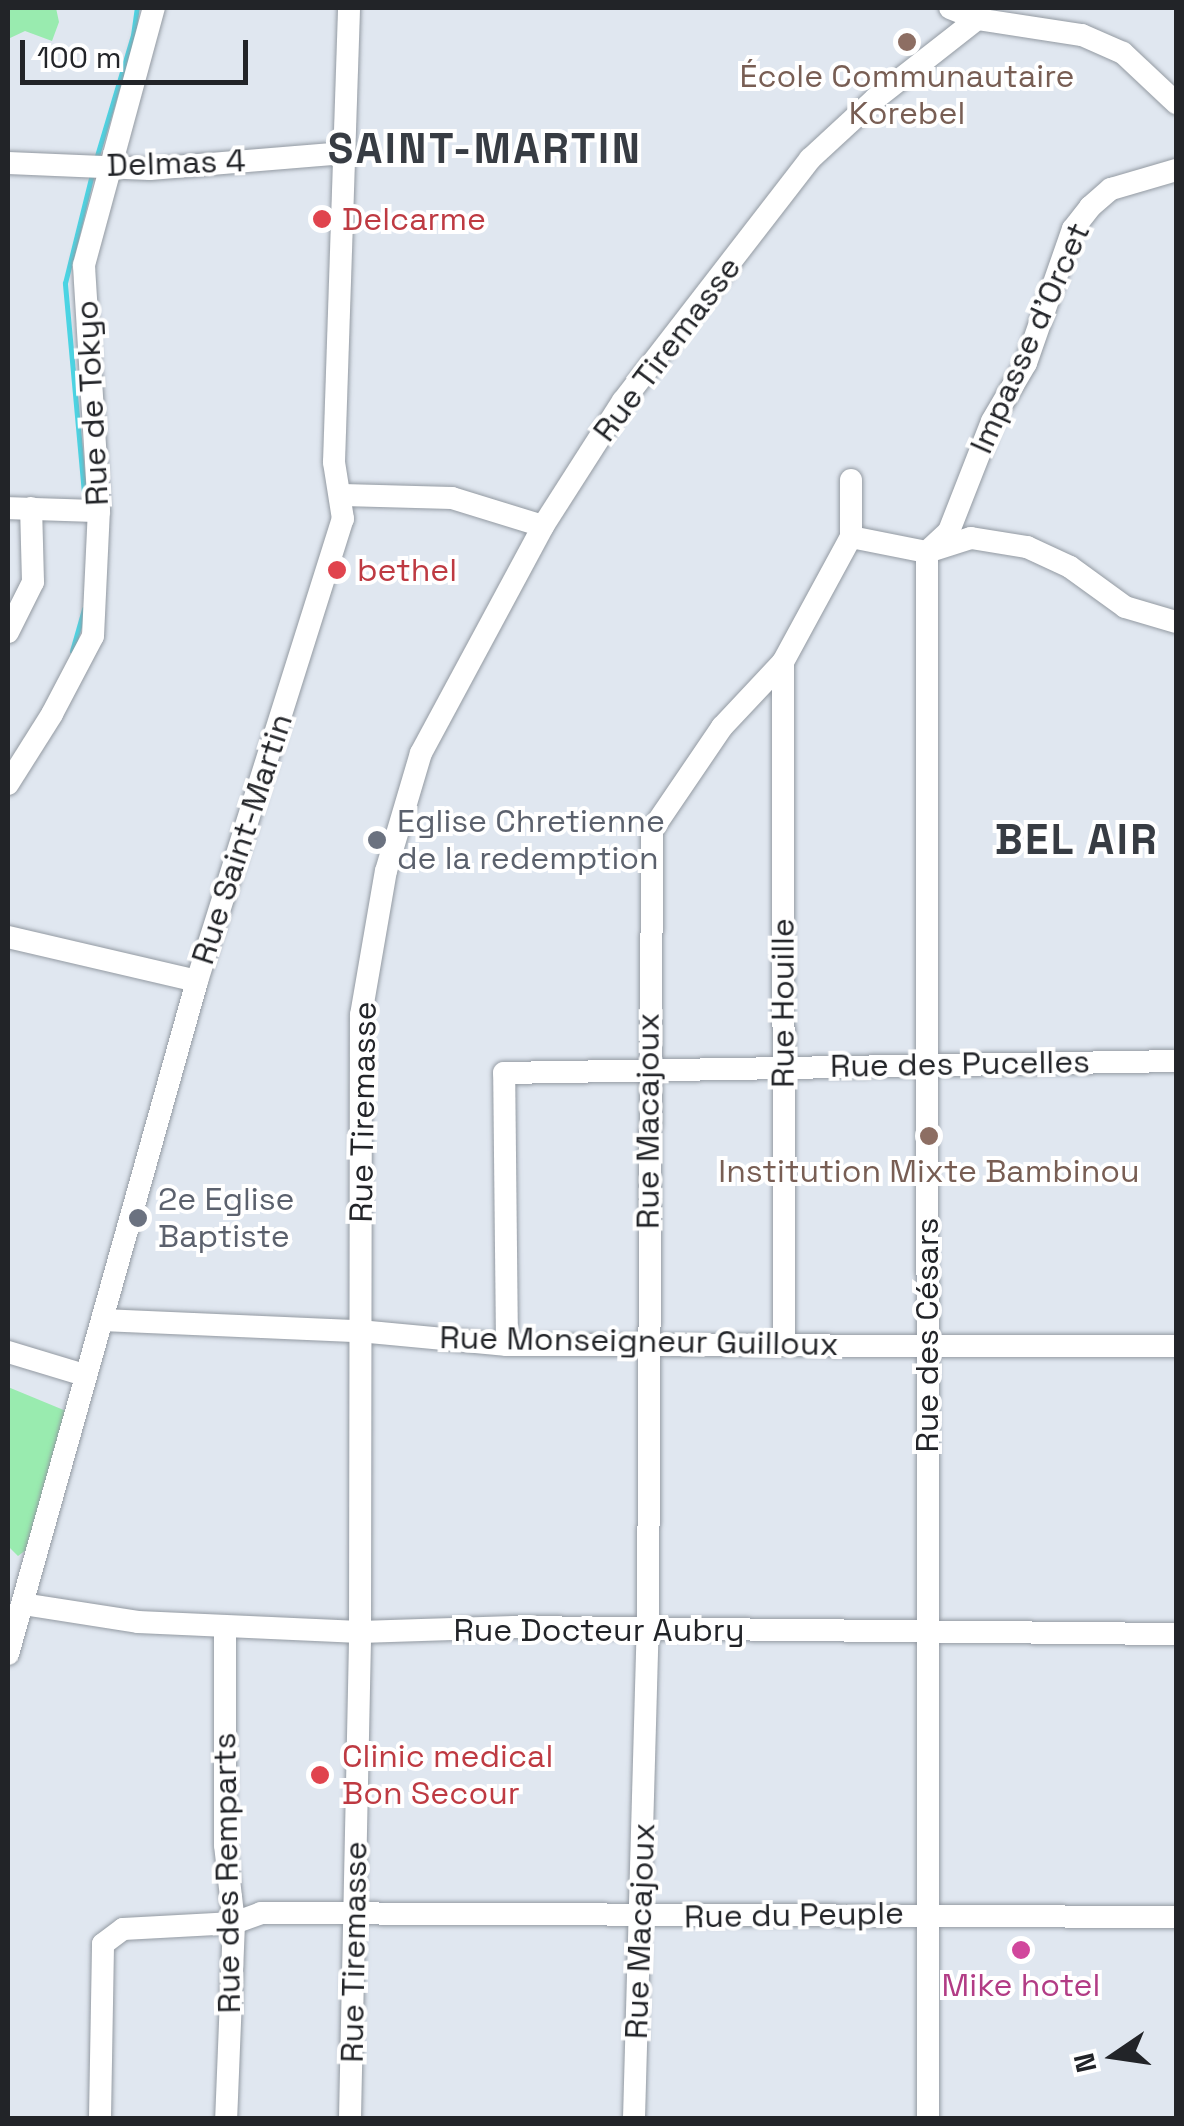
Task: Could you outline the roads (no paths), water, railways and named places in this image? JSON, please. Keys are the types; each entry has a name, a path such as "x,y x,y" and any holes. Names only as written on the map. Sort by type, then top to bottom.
{"street":[{"name":"Rue de Tokyo","path":"8,784 52,714 92,636 99,511 84,265 99,165 154,8"},
{"name":"Rue Saint-Martin","path":"8,1654 197,981 343,519 334,462 349,8"},
{"path":"950,8 1082,35 1123,53 1176,103"},
{"name":"Rue Tiremasse","path":"350,2118 360,1632 361,1016 386,871 421,753 543,526 622,401 810,160 977,13"},
{"name":"Delmas 4","path":"8,163 150,169 344,153"},
{"name":"Impasse d'Orcet","path":"927,552 949,531 992,421 1026,363 1074,230 1111,188 1176,170"},
{"path":"851,480 851,538 927,552 972,538 1027,547 1070,566 1125,607 1176,622"},
{"path":"342,495 452,498 543,526"},
{"path":"8,632 32,582 19,508 99,511"},
{"name":"Rue Macajoux","path":"634,2118 648,1628 646,1346 652,830 722,727 783,662 851,538"},
{"name":"Rue des Césars","path":"927,552 928,2118"},
{"name":"Rue Houille","path":"783,662 784,1344"},
{"path":"8,937 197,981"},
{"name":"Rue des Pucelles","path":"507,1345 504,1073 1176,1061"},
{"name":"Rue Monseigneur Guilloux","path":"102,1320 359,1331 507,1345 1176,1346"},
{"path":"8,1352 84,1375"},
{"name":"Rue Docteur Aubry","path":"23,1604 138,1622 360,1632 648,1628 1176,1634"},
{"name":"Rue des Remparts","path":"225,1628 225,1845 234,1923 226,2118"},
{"name":"Rue du Peuple","path":"100,2118 104,1944 123,1929 234,1923 261,1913 1176,1917"}],"waterway":[{"path":"96,159 133,35 137,8"},
{"path":"85,504 65,283 92,174"},
{"path":"72,651 84,609"}],"place":[{"name":"École Communautaire Korebel","path":"907,42"},
{"name":"Delcarme","path":"322,219"},
{"name":"bethel","path":"337,570"},
{"name":"Eglise Chretienne de la redemption","path":"377,840"},
{"name":"Institution Mixte Bambinou","path":"929,1136"},
{"name":"2e Eglise Baptiste","path":"138,1218"},
{"name":"Clinic medical Bon Secour","path":"320,1775"},
{"name":"Mike hotel","path":"1021,1950"}],"district":[{"name":"SAINT-MARTIN","path":"485,149"},
{"name":"BEL AIR","path":"1077,840"}]}
